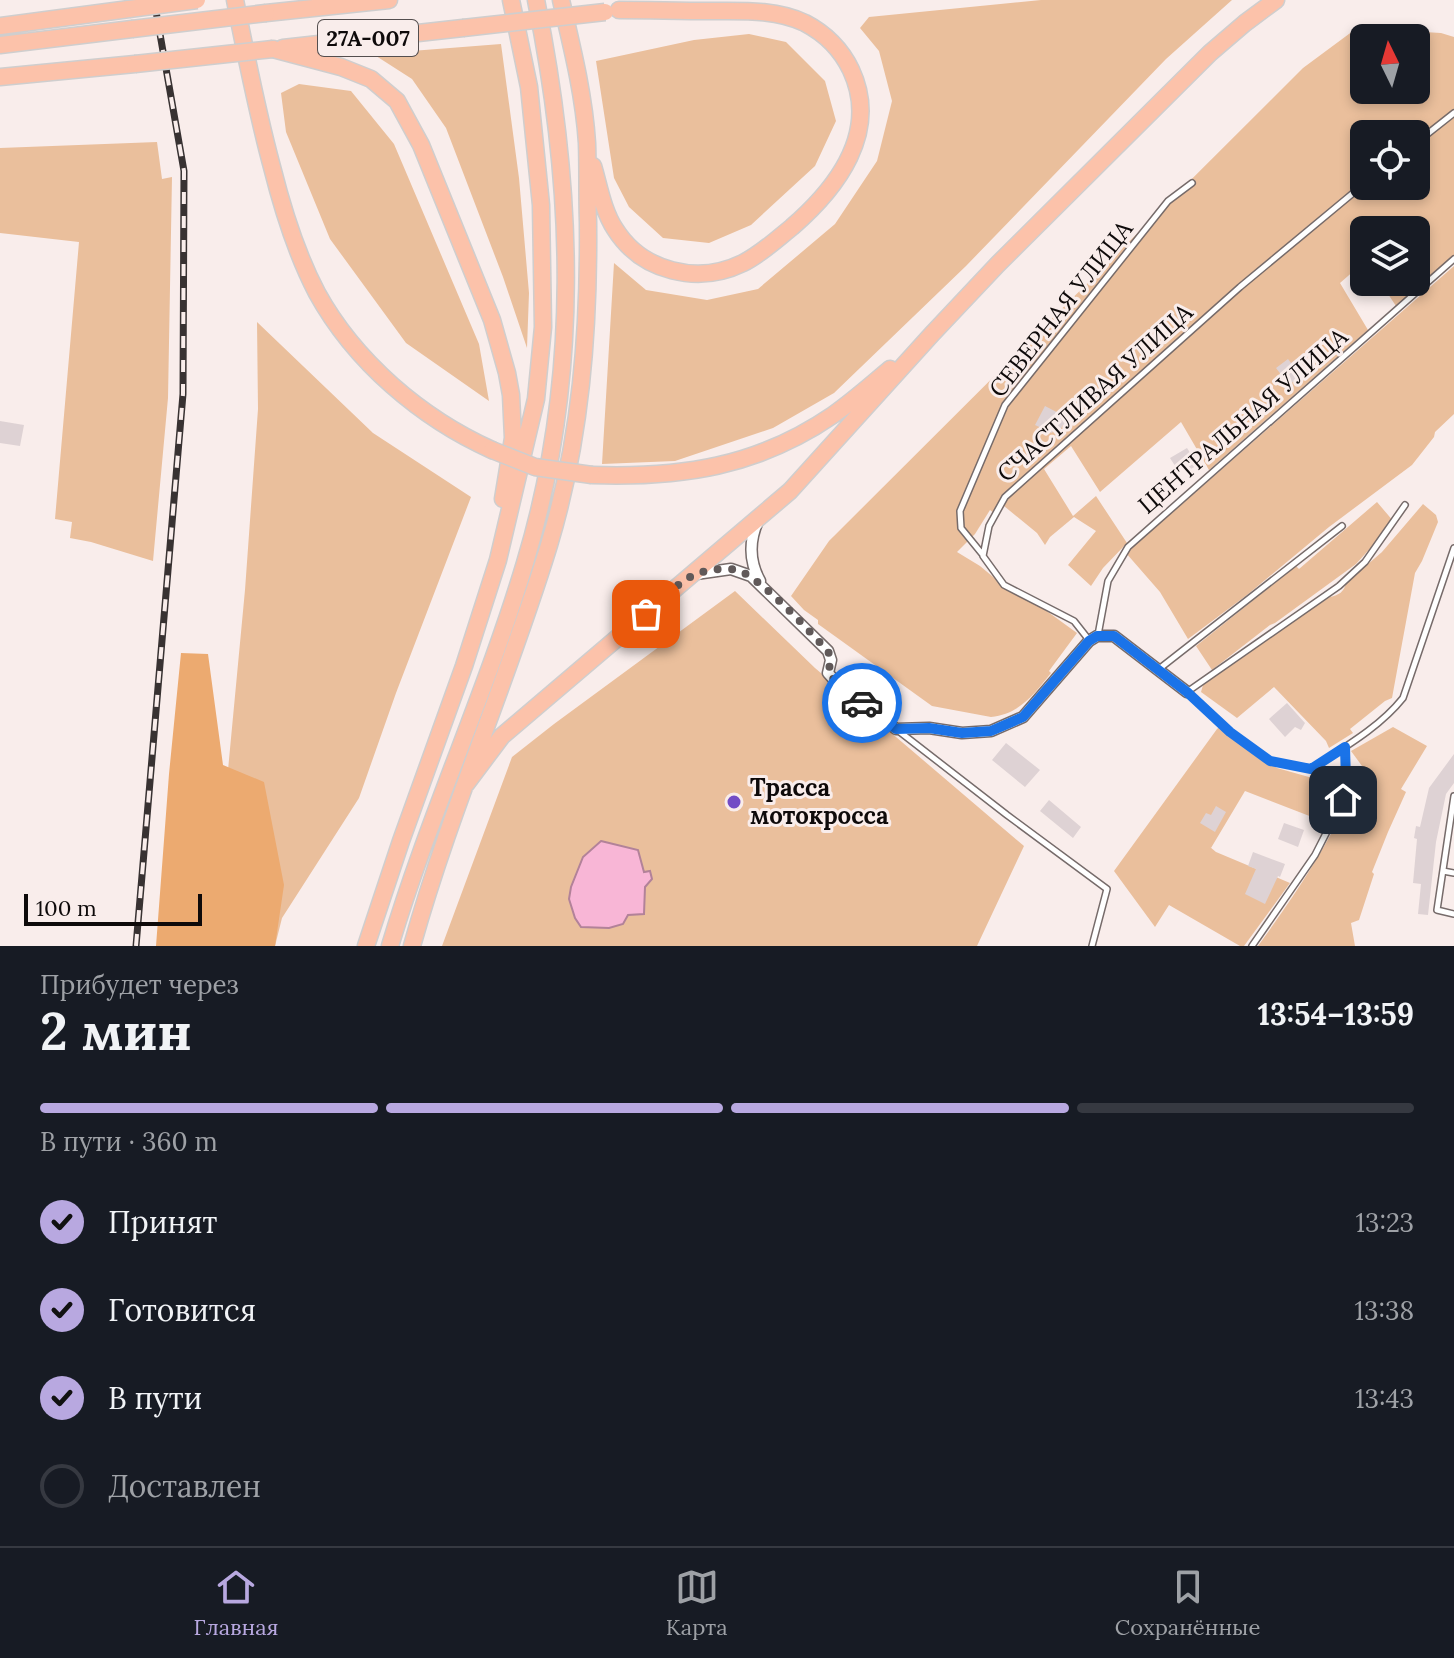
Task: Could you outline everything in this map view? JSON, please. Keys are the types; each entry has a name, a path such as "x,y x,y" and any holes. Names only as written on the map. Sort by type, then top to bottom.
{"highway":[{"path":"0,26 197,0"},
{"path":"235,0 256,107 283,211 318,293 339,327 387,380 439,421 492,450 535,467 592,475 687,473 716,467 778,446 808,430 850,403 932,334"},
{"name":"27А-007","path":"0,45 389,0"},
{"path":"366,946 498,560 536,399 543,327 543,246 529,87 511,0"},
{"path":"390,946 519,583 541,506 555,428 564,341 566,229 558,131 536,0"},
{"path":"561,0 574,54 587,142 604,206 613,227 639,255 672,272 727,270 757,255 803,217 834,183 855,146 861,109 859,93 846,61 824,35 804,22 774,13 612,11"},
{"name":"27А-007","path":"0,77 698,0"},
{"path":"466,784 502,736 790,491 998,264 1210,53 1276,0"},
{"path":"273,49 341,67 371,79 397,101 421,145 492,320 507,373 513,438 500,518 498,560"},
{"path":"412,946 436,868 520,636 550,541 573,448 587,317 587,142"}],"street":[{"path":"760,517 753,533 751,549 755,572 763,587"},
{"path":"690,576 736,570 751,576 828,651 831,660 828,673 836,682 896,729 929,728 962,733 991,731 1023,717 1093,639 1114,636 1187,692"}],"lane":[{"path":"1430,132 1454,113"},
{"name":"СЕВЕРНАЯ УЛИЦА","path":"983,556 961,528 960,511 1005,405 1168,201 1192,183"},
{"name":"СЧАСТЛИВАЯ УЛИЦА","path":"983,556 989,526 1005,497 1240,287 1350,196"},
{"name":"ЦЕНТРАЛЬНАЯ УЛИЦА","path":"1093,639 1108,581 1128,547 1454,259"},
{"path":"1405,505 1365,562 1339,586 1187,692 1230,732 1270,761 1311,769 1391,712 1403,698 1454,548"},
{"path":"1159,669 1342,526"},
{"path":"983,556 1004,585 1074,621 1093,639"},
{"path":"896,729 1107,889 1092,946"},
{"path":"1252,946 1315,855 1343,800 1345,747"},
{"path":"1454,796 1451,834 1437,910 1454,914"},
{"path":"1443,871 1454,873"}],"shaded area":[{"path":"1041,0 1232,0 1166,59 966,266 834,393 773,428 675,461 602,464 614,263 646,290 707,300 758,289 835,224 877,161 892,101 879,51 860,28 869,17"},
{"path":"1430,32 1454,37 1454,255 1430,276 1430,216 1350,216 1350,274 1340,283 1368,330 1209,470 1181,422 1100,492 1071,446 1044,469 1073,516 1096,496 1127,543 1091,586 1068,565 1096,531 1074,517 1045,545 1037,533 1004,506 998,516 990,510 975,534 957,552 1077,633 1049,671 1051,673 1026,702 1010,712 991,717 932,706 818,624 818,620 791,596 829,541 1303,68 1350,33 1350,104 1430,104"},
{"path":"749,34 786,42 825,81 836,121 815,166 751,225 709,243 663,238 629,207 614,178 596,61 694,40"},
{"path":"501,44 519,178 529,293 527,348 446,128 412,79 373,54"},
{"path":"299,84 351,91 394,144 479,344 489,401 406,343 330,239 286,132 281,93"},
{"path":"157,142 162,179 172,177 168,398 153,561 70,538 72,522 55,519 79,242 0,233 0,148"},
{"path":"1454,266 1454,414 1435,432 1412,465 1188,639 1160,592 1126,553 1420,296 1430,296 1430,287"},
{"path":"1389,296 1407,296 1396,306"},
{"path":"257,322 373,433 471,497 359,798 282,918 275,946 214,946 258,409"},
{"path":"1377,502 1394,522 1356,564 1212,670 1196,646 1296,566 1299,569"},
{"path":"1423,504 1436,515 1438,522 1415,573 1392,698 1350,729 1353,733 1329,748 1326,741 1274,687 1237,718 1201,692 1203,685 1273,634 1341,593 1346,583 1382,552"},
{"name":"Трасса мотокросса","path":"735,591 815,668 1024,846 977,946 442,946 512,757"},
{"path":"181,653 208,654 223,765 264,782 284,885 275,946 156,946"},
{"path":"1223,724 1252,746 1249,751 1277,768 1316,779 1320,770 1332,768 1345,779 1342,793 1325,822 1245,791 1211,848 1290,883 1244,946 1169,905 1155,927 1114,871"},
{"path":"1393,727 1427,746 1401,789 1406,792 1372,872 1374,874 1359,920 1351,923 1355,946 1258,946 1308,873 1351,795 1362,766 1351,751"},
{"path":"601,841 638,850 644,872 650,871 652,879 645,887 644,914 628,915 623,924 609,928 581,927 569,899 571,887 583,857"}],"building":[{"path":"1288,359 1291,363 1297,359 1306,372 1289,385 1276,368"},
{"path":"1045,406 1072,420 1068,428 1063,425 1060,430 1055,427 1052,433 1035,425"},
{"path":"0,421 24,425 20,446 0,443"},
{"path":"1187,448 1198,465 1179,472 1170,458"},
{"path":"1287,703 1305,723 1301,730 1295,727 1285,737 1269,719"},
{"path":"1006,743 1040,770 1025,787 992,760"},
{"path":"1454,754 1454,783 1446,794 1436,842 1428,915 1418,914 1421,884 1413,883 1416,826 1420,827 1429,788"},
{"path":"1049,800 1081,827 1073,838 1040,811"},
{"path":"1216,806 1226,812 1215,832 1200,823 1206,813 1211,815"},
{"path":"1284,823 1304,830 1298,847 1278,839"},
{"path":"1253,852 1285,864 1265,904 1245,894 1256,869 1248,866"}],"railway":[{"path":"136,946 183,394 184,171 154,0"}],"way so far":[{"path":"646,614 690,576 731,569 742,572 763,587 828,651 831,660 828,673 862,703"}],"place":[{"name":"Трасса мотокросса","path":"734,802"}],"route":[{"path":"862,703 896,729 913,727 962,733 991,731 1023,717 1089,641 1097,636 1114,636 1270,761 1311,769 1345,747 1343,800"}]}
